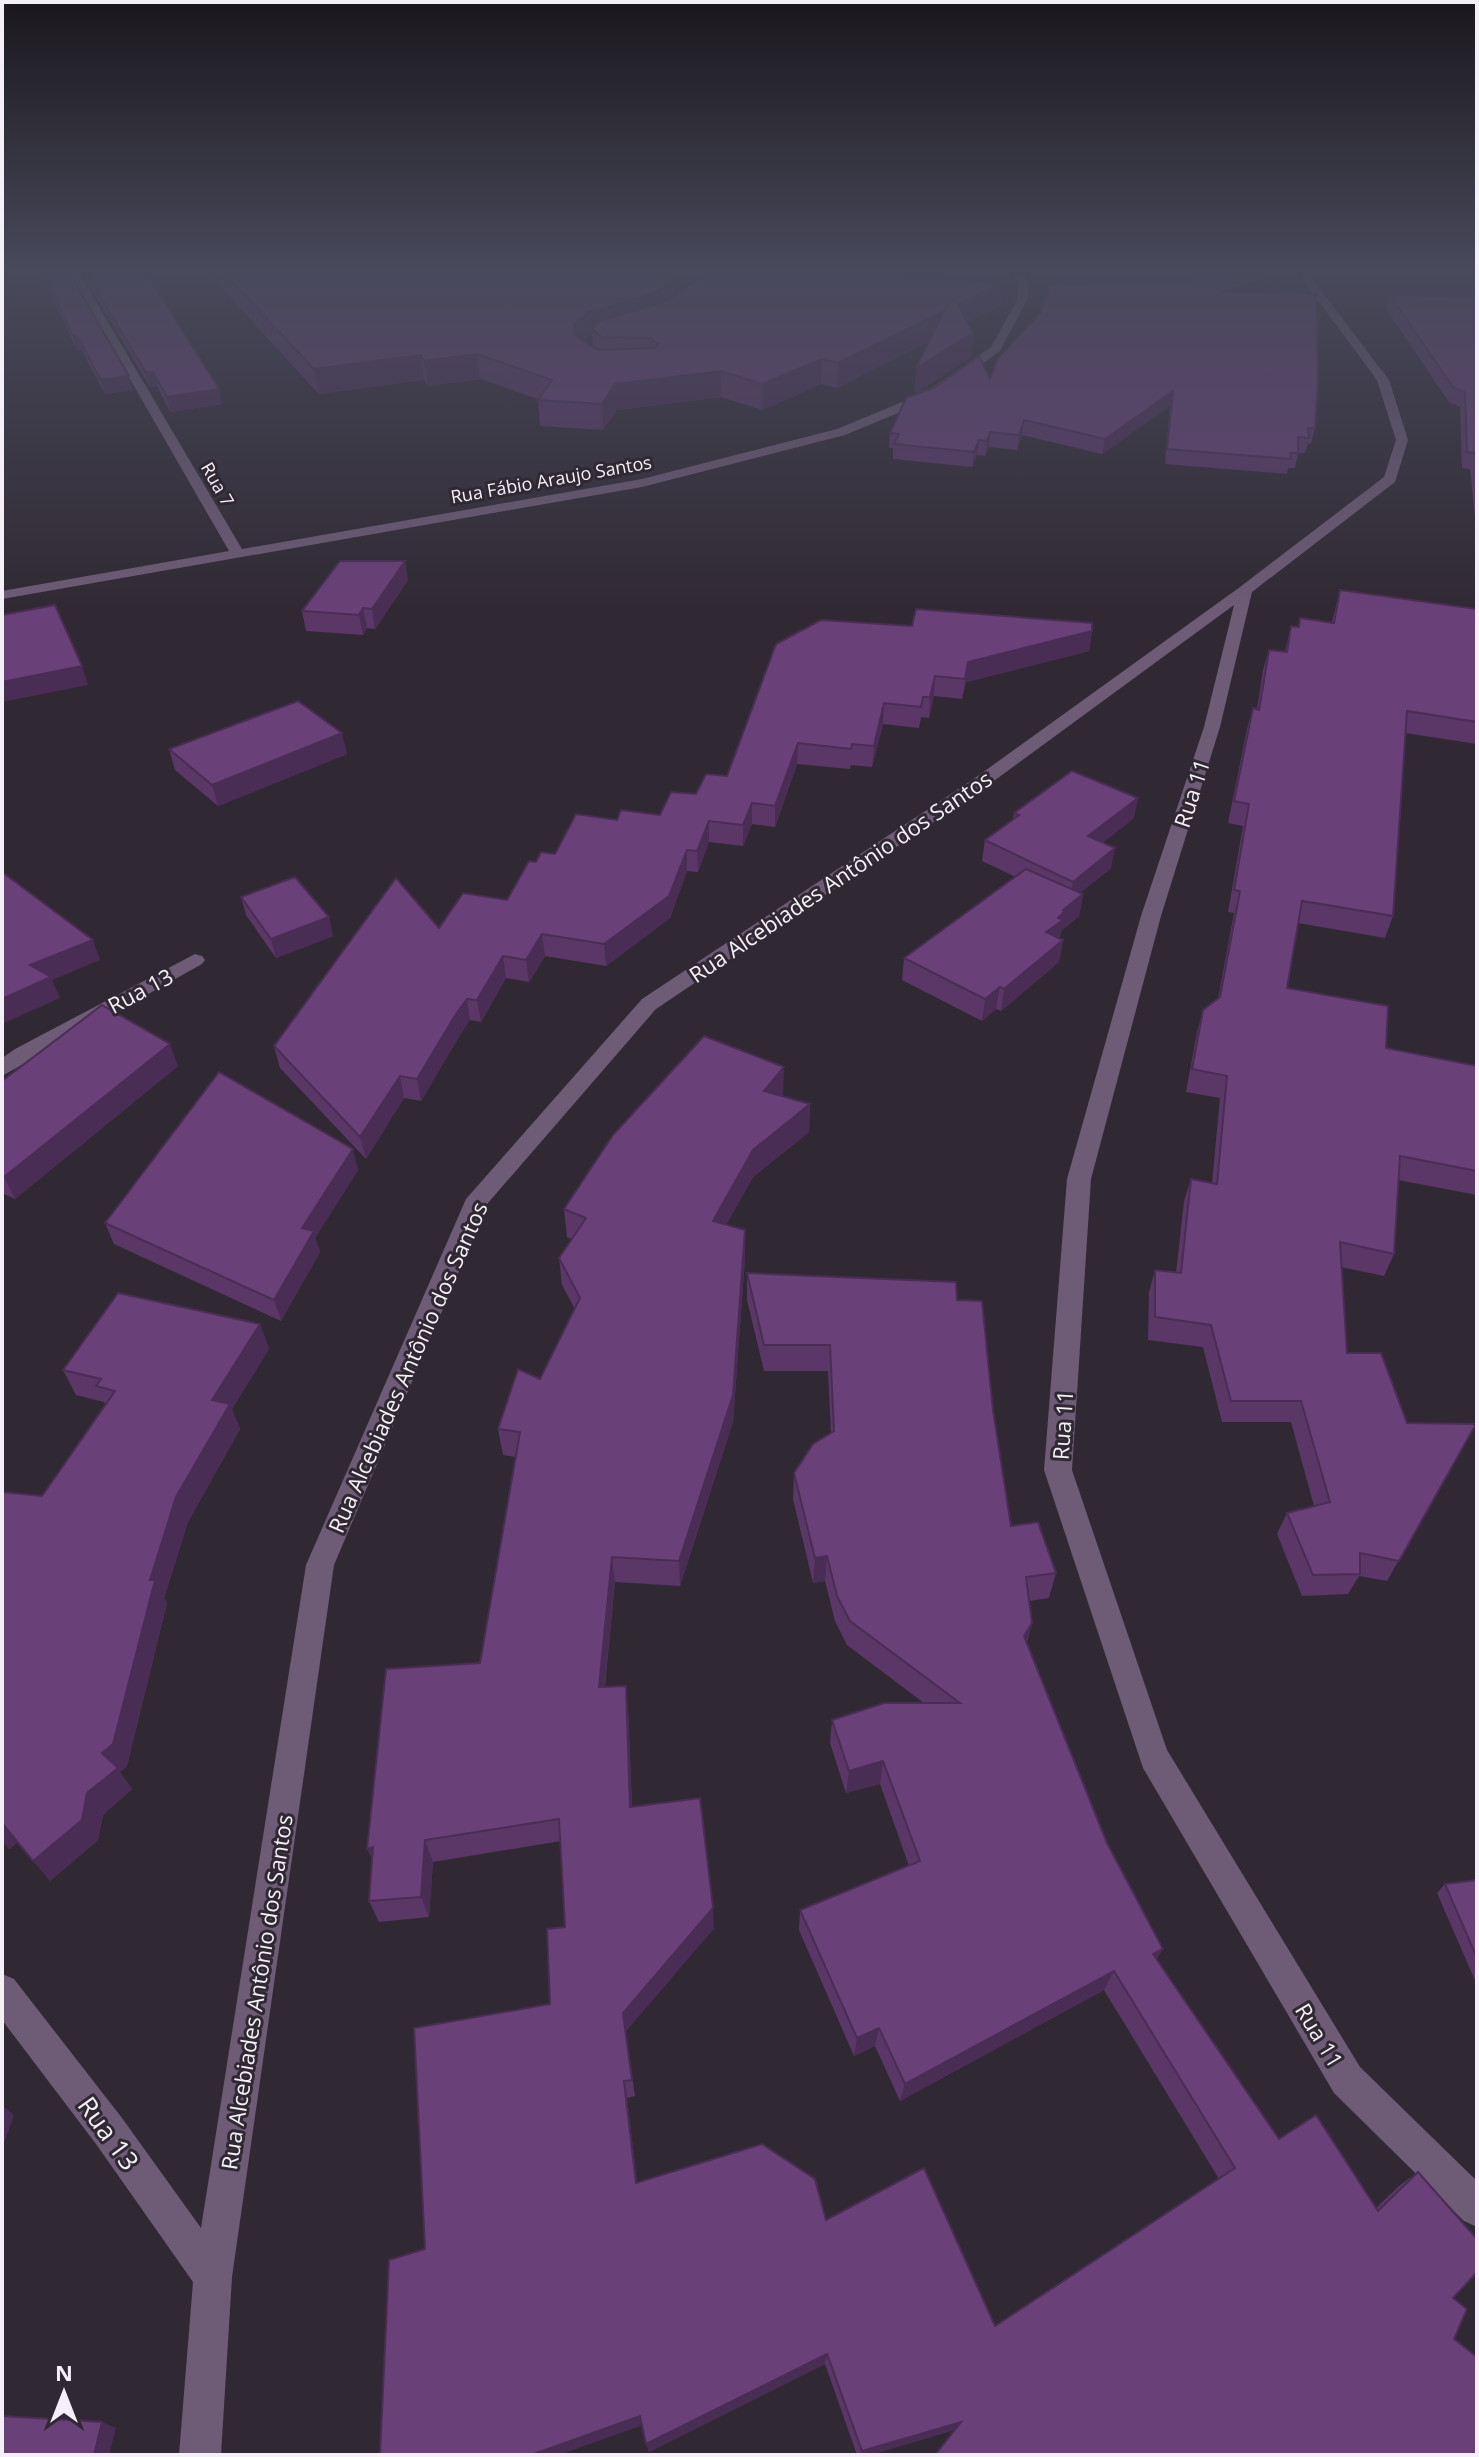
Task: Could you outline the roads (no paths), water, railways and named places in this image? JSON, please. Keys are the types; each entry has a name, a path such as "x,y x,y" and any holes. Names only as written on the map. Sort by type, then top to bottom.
{"street":[{"name":"Rua 7","path":"138,383 237,553"},
{"name":"Rua Fábio Araujo Santos","path":"2,595 642,483 841,432 928,396 947,383"},
{"name":"Rua Alcebiades Antônio dos Santos","path":"200,2455 213,2277 320,1565 478,1199 649,1004 981,782 1245,590 1390,479 1402,440 1384,383"},
{"name":"Rua 11","path":"1245,590 1212,727 1151,916 1079,1179 1058,1470 1154,1757 1347,2080 1477,2208"},
{"name":"Rua 13","path":"2,1069 23,1054 195,960"},
{"name":"Rua 13","path":"2,1991 109,2131 213,2277"}]}
